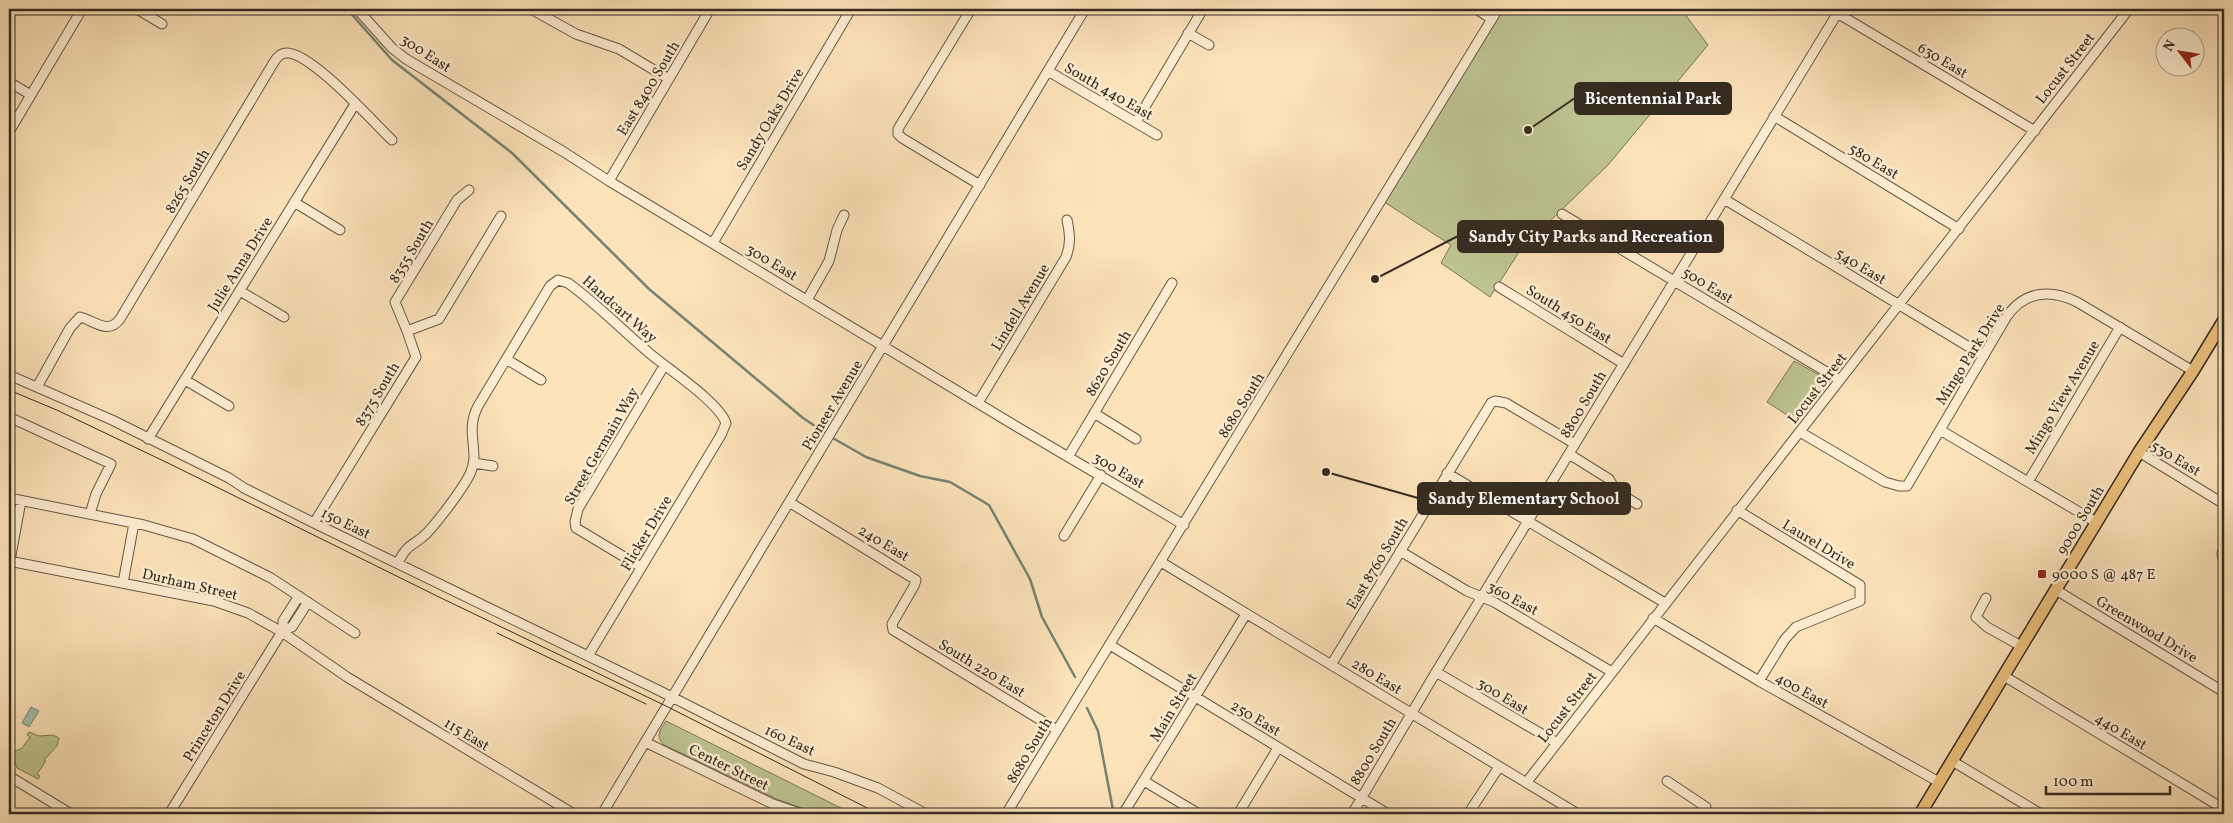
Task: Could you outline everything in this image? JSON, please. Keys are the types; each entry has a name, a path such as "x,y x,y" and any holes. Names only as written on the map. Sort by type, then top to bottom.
{"main road":[{"name":"9000 South","path":"1920,814 2139,452 2193,371 2224,320"}],"street":[{"path":"9,132 82,9"},
{"path":"137,9 162,24"},
{"name":"300 East","path":"357,9 392,48 406,59 564,152 609,181 1068,457 1184,524"},
{"path":"531,9 547,13 576,34 619,49 668,79"},
{"name":"East 8400 South","path":"609,181 710,9"},
{"name":"Sandy Oaks Drive","path":"713,243 851,9"},
{"path":"971,9 898,129 898,134 980,185"},
{"name":"Pioneer Avenue","path":"602,814 1085,9"},
{"path":"1136,122 1203,9"},
{"path":"1476,9 1492,19"},
{"name":"8680 South","path":"1008,814 1057,730 1498,9"},
{"name":"Locust Street","path":"1526,783 1737,510 1959,229 2128,9"},
{"name":"630 East","path":"1838,11 2034,131"},
{"name":"8800 South","path":"1352,814 1411,713 1838,11"},
{"path":"1188,33 1209,45"},
{"name":"8265 South","path":"37,387 70,328 80,317 104,327 114,326 120,318 274,62 281,54 296,55 321,71 355,104"},
{"name":"South 440 East","path":"1048,70 1157,135"},
{"path":"9,82 30,95"},
{"path":"355,104 392,140"},
{"name":"Julie Anna Drive","path":"148,439 355,104"},
{"name":"580 East","path":"1774,116 1959,229"},
{"name":"8355 South","path":"407,331 396,302 458,200 469,190"},
{"name":"540 East","path":"1724,199 1984,356"},
{"path":"294,202 340,230"},
{"name":"500 East","path":"1562,214 1840,380"},
{"path":"807,300 829,262 837,230 844,215"},
{"path":"407,331 439,319 501,216"},
{"name":"Lindell Avenue","path":"978,403 1066,257 1070,247 1067,220"},
{"name":"Handcart Way","path":"474,463 471,433 474,414 548,291 558,280 572,286 664,366 685,381 720,412 726,423"},
{"name":"8620 South","path":"1068,457 1172,283"},
{"name":"South 450 East","path":"1499,287 1624,364"},
{"path":"240,291 284,317"},
{"name":"Mingo Park Drive","path":"1800,432 1879,479 1899,486 1907,486 2013,308 2029,296 2038,294 2048,293 2068,297 2193,371"},
{"name":"Mingo View Avenue","path":"2028,482 2120,327"},
{"name":"8375 South","path":"314,523 416,357 407,331"},
{"path":"506,359 541,380"},
{"name":"Street Germain Way","path":"641,567 576,528 575,522 578,509 664,366"},
{"name":"150 East","path":"9,375 229,478 244,488 314,523 672,697"},
{"path":"185,380 229,406"},
{"name":"East 8760 South","path":"1331,665 1487,407 1495,401 1506,403 1575,444"},
{"path":"1094,413 1136,439"},
{"path":"9,417 111,464 96,494 90,514"},
{"name":"Flicker Drive","path":"588,656 721,435 726,423"},
{"path":"1940,430 2096,522"},
{"name":"530 East","path":"2139,452 2224,504"},
{"path":"1569,454 1609,478 1616,491 1637,504"},
{"path":"398,563 406,548 428,532 466,480 474,463 493,466"},
{"path":"1447,473 1665,603"},
{"path":"1064,536 1101,475"},
{"path":"9,498 134,523 183,536 214,548 258,571 355,633"},
{"path":"9,563 21,501"},
{"name":"240 East","path":"789,502 916,580 892,624 893,630"},
{"name":"Laurel Drive","path":"1737,510 1860,585 1860,601 1796,627 1785,638 1759,681"},
{"path":"123,583 134,523"},
{"path":"2223,563 2222,554 2224,547"},
{"name":"360 East","path":"1400,551 1467,591 1482,596 1612,672"},
{"name":"280 East","path":"1161,562 1578,814"},
{"name":"Durham Street","path":"9,563 123,583 231,606 283,631 347,677"},
{"name":"Greenwood Drive","path":"2056,590 2224,692"},
{"path":"299,596 283,621 283,631 292,627 308,602"},
{"path":"1986,598 1976,617 1987,627 2021,646"},
{"name":"Main Street","path":"1123,814 1246,614"},
{"name":"400 East","path":"1654,618 1759,681 1939,782"},
{"name":"South 220 East","path":"893,630 1057,730"},
{"name":"Princeton Drive","path":"169,814 283,631"},
{"name":"250 East","path":"1110,645 1388,814"},
{"name":"300 East","path":"1436,672 1556,743"},
{"name":"440 East","path":"2004,676 2224,809"},
{"name":"115 East","path":"347,677 574,814"},
{"name":"160 East","path":"672,697 804,764 834,772 878,788 926,814"},
{"name":"Center Street","path":"645,742 774,804 802,814"},
{"path":"1238,814 1278,748"},
{"path":"1952,761 2041,814"},
{"path":"1468,814 1499,767"},
{"path":"9,776 71,814"},
{"path":"1144,781 1199,814"},
{"path":"1667,781 1704,810"}],"green space":[{"path":"1493,9 1681,9 1708,45 1608,165 1521,249 1490,297 1441,263 1451,245 1378,198"},
{"path":"1794,361 1830,381 1798,422 1767,402"},
{"path":"666,721 853,814 818,814 779,800 664,745 659,736 660,730"},
{"path":"29,732 39,736 53,735 59,738 57,746 44,760 46,761 37,774 40,776 38,779 17,768 12,753 22,748 30,737 27,735"}],"shaded area":[{"path":"31,707 39,711 29,727 22,723"}],"waterway":[{"path":"347,9 392,60 512,153 649,289 803,418 827,434"},
{"path":"831,437 866,457 920,476 950,482 989,505 1030,579 1042,617 1075,677"},
{"path":"1087,708 1098,731 1113,810"}],"tram line":[{"path":"9,390 59,411 170,464 441,598 666,706 879,814"},
{"path":"497,633 646,704"}],"place":[{"name":"Bicentennial Park","path":"1528,130"},
{"name":"Sandy City Parks and Recreation","path":"1375,279"},
{"name":"Sandy Elementary School","path":"1326,472"},
{"name":"9000 S @ 487 E","path":"2042,574"}]}
